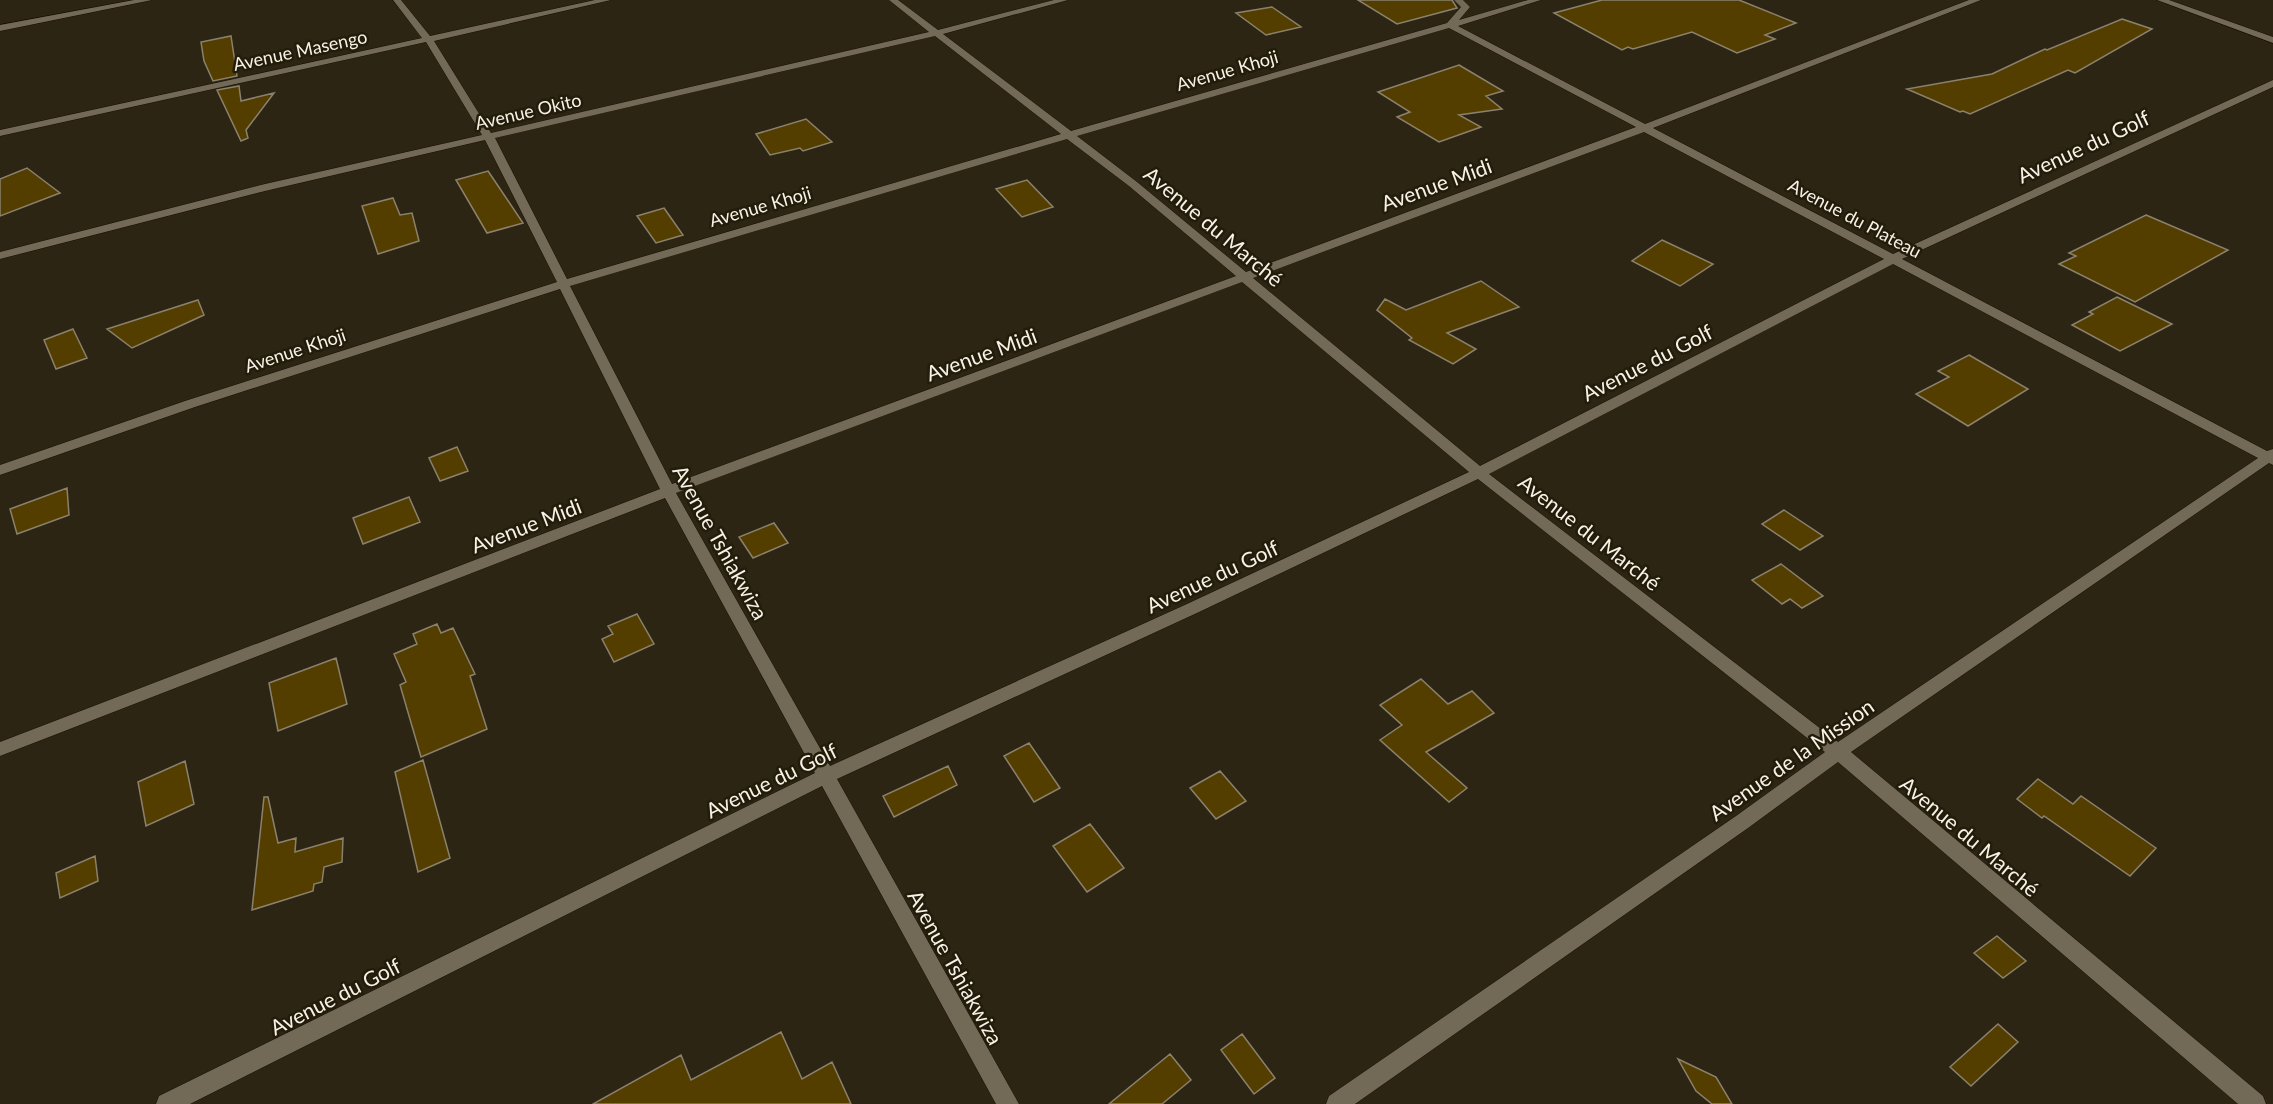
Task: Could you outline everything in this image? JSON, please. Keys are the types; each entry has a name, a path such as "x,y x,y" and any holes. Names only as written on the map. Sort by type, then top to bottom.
{"street":[{"path":"0,28 148,0"},
{"name":"Avenue Tshiakwiza","path":"397,0 428,39 489,137 668,491 1008,1104"},
{"name":"Avenue Masengo","path":"0,132 607,0"},
{"name":"Avenue du Marché","path":"893,0 1070,135 1479,473 1838,752 2255,1104"},
{"name":"Avenue Okito","path":"0,256 96,229 938,34 1064,0"},
{"path":"1450,26 1466,7 1458,0"},
{"name":"Avenue Khoji","path":"0,470 151,416 562,283 1537,0"},
{"name":"Avenue Midi","path":"0,749 668,491 1644,128 1977,0"},
{"path":"2161,0 2273,39"},
{"name":"Avenue du Plateau","path":"1450,26 2272,457"},
{"name":"Avenue du Golf","path":"167,1104 826,776 1193,608 1479,473 1894,259 2109,157 2273,83"},
{"name":"Avenue de la Mission","path":"1337,1104 1742,822 1838,752 2272,457"}],"building":[{"path":"1358,0 1452,0 1457,8 1397,24"},
{"path":"1602,0 1739,0 1796,23 1765,35 1775,39 1737,53 1692,32 1622,50 1554,13"},
{"path":"1272,7 1301,27 1266,35 1236,13"},
{"path":"2122,19 2152,29 2075,73 2068,70 1970,114 1960,112 1907,89 1992,74 2045,49"},
{"path":"231,36 237,76 213,81 204,61 201,42"},
{"path":"1459,65 1503,91 1486,96 1502,109 1459,115 1481,127 1439,142 1397,117 1410,112 1378,92"},
{"path":"239,86 241,101 274,93 246,130 248,138 241,141 217,90"},
{"path":"806,119 832,142 803,151 800,148 770,155 756,134"},
{"path":"27,168 60,193 0,216 0,179"},
{"path":"488,171 523,223 487,233 456,180"},
{"path":"1027,180 1053,207 1022,217 996,189"},
{"path":"393,198 400,215 412,213 419,241 378,254 362,206"},
{"path":"664,208 683,235 656,243 637,216"},
{"path":"2146,215 2228,250 2135,302 2059,264 2076,256 2069,253"},
{"path":"1662,240 1713,264 1680,286 1632,261"},
{"path":"1481,281 1519,307 1447,333 1476,349 1453,364 1409,340 1412,338 1377,310 1385,299 1406,310"},
{"path":"2117,297 2172,324 2120,351 2072,325 2093,314 2089,312"},
{"path":"198,300 204,315 132,348 107,329"},
{"path":"73,329 87,358 56,369 44,340"},
{"path":"1969,355 2028,389 1968,426 1916,394 1949,377 1938,371"},
{"path":"457,447 468,471 440,481 429,458"},
{"path":"67,488 69,515 17,534 10,509"},
{"path":"409,497 420,522 363,544 353,518"},
{"path":"1784,510 1823,536 1800,550 1762,524"},
{"path":"774,523 788,543 753,558 739,537"},
{"path":"1781,564 1823,596 1802,608 1790,599 1782,604 1752,580"},
{"path":"637,614 654,644 614,662 602,639 613,634 608,626"},
{"path":"437,624 441,633 453,628 475,674 470,676 487,729 421,757 400,685 406,682 394,654 417,644 413,634"},
{"path":"336,658 347,704 278,731 269,683"},
{"path":"1421,679 1448,704 1472,691 1494,713 1426,752 1467,788 1449,802 1380,740 1402,725 1380,705"},
{"path":"1029,743 1060,788 1034,802 1004,756"},
{"path":"423,760 450,858 418,872 395,772"},
{"path":"185,761 194,804 146,826 138,782"},
{"path":"948,766 957,785 894,817 883,796"},
{"path":"1220,771 1246,801 1216,819 1190,788"},
{"path":"2038,779 2073,804 2081,796 2156,848 2130,876 2017,799"},
{"path":"264,797 268,797 278,843 296,838 295,852 343,838 342,862 324,867 322,882 314,884 313,891 252,910"},
{"path":"1090,824 1124,868 1087,892 1053,846"},
{"path":"95,856 98,881 60,898 56,873"},
{"path":"1997,936 2026,961 2003,978 1974,953"},
{"path":"1998,1024 2018,1042 1971,1086 1950,1067"},
{"path":"781,1032 802,1079 832,1062 851,1104 593,1104 681,1055 691,1080"},
{"path":"1242,1034 1275,1078 1254,1094 1221,1050"},
{"path":"1170,1054 1191,1080 1162,1104 1109,1104"},
{"path":"1678,1059 1716,1077 1732,1104 1712,1104 1696,1091"}]}
